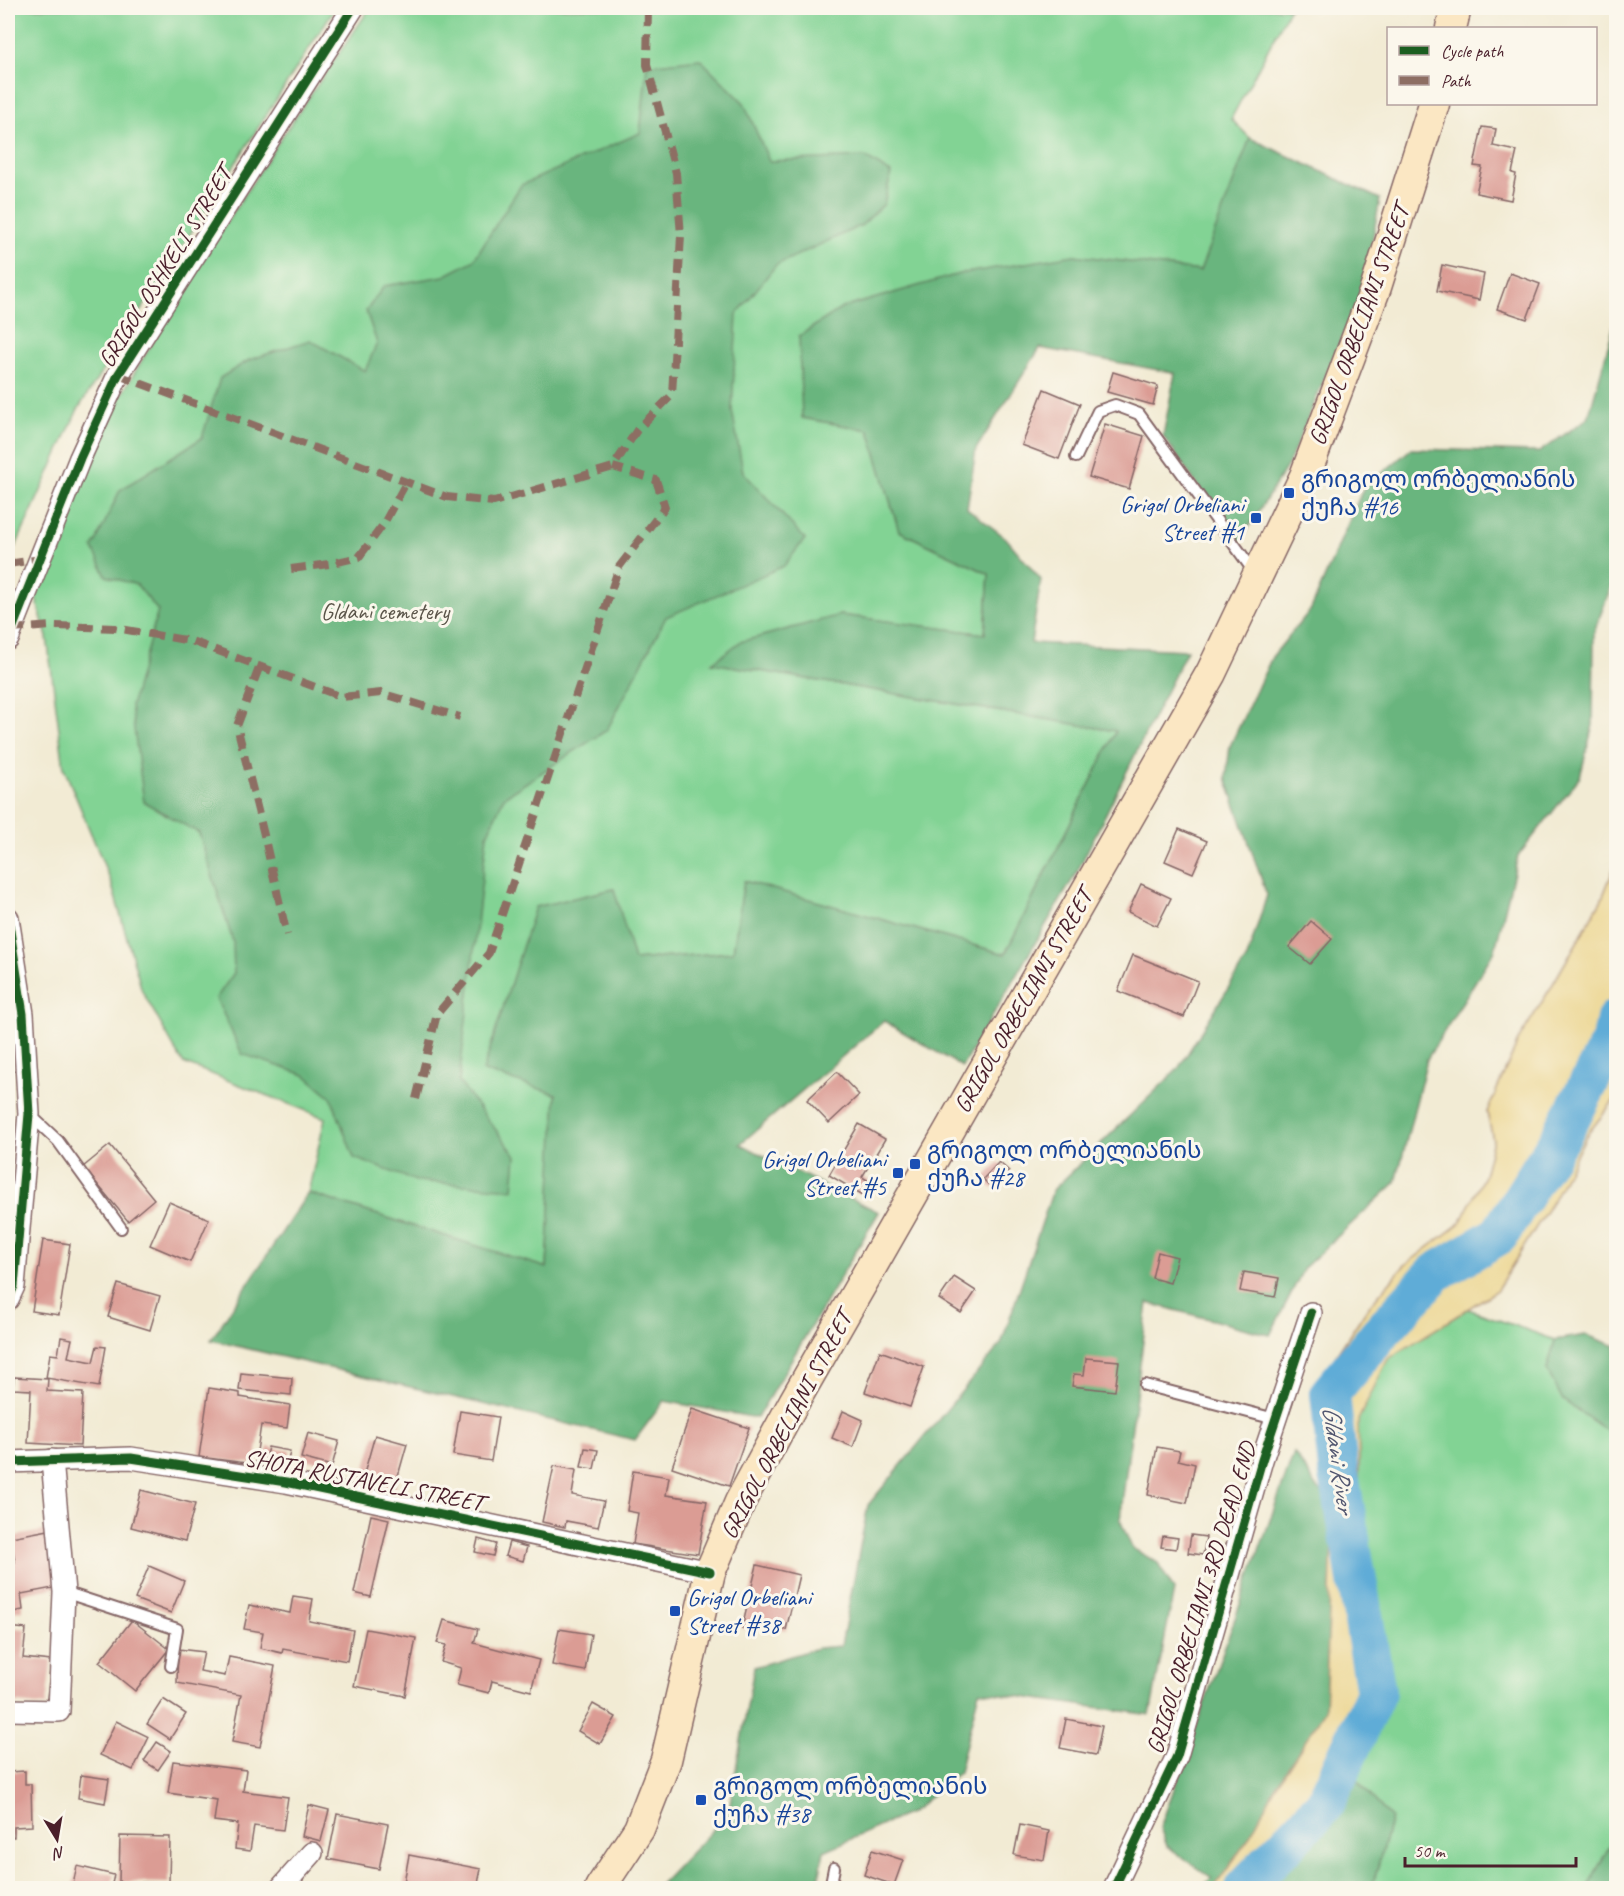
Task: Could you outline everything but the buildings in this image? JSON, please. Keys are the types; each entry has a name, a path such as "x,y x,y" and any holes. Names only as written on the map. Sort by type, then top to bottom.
{"main road":[{"path":"1451,27 1456,8"},
{"name":"GRIGOL ORBELIANI STREET","path":"600,1888 639,1829 666,1760 710,1572 740,1502 794,1402 1210,673 1305,476 1376,288 1434,105"}],"street":[{"name":"GRIGOL OSHKELI STREET","path":"9,634 80,458 118,375 353,8"},
{"path":"8,918 15,1015 29,1114 14,1286 8,1299"},
{"name":"GRIGOL ORBELIANI 3RD DEAD END","path":"1114,1888 1177,1756 1262,1460 1311,1313"},
{"name":"SHOTA RUSTAVELI STREET","path":"8,1462 131,1458 286,1482 710,1572"},
{"path":"8,1710 59,1711 64,1592 52,1460"},
{"path":"281,1888 312,1853"}],"lane":[{"path":"1076,457 1098,411 1115,405 1139,414 1257,576"},
{"path":"29,1114 58,1141 121,1228"},
{"path":"1145,1385 1275,1419"},
{"path":"64,1592 177,1629 171,1666"},
{"path":"830,1888 834,1868"}],"green space":[{"path":"8,8 335,8 78,409 16,546 8,546"},
{"name":"Gldani cemetery","path":"370,8 1290,8 1231,119 1250,138 1209,272 1074,255 869,430 899,531 989,574 985,634 840,615 713,663 1116,731 1005,954 744,881 733,952 633,960 483,1071 557,1094 547,1268 308,1193 325,1118 183,1063 142,991 111,882 64,768 47,637 33,588 117,402 194,273 283,135"},
{"path":"700,59 744,103 769,161 865,157 891,173 884,204 862,225 776,265 737,314 732,410 743,472 805,539 784,566 666,617 607,730 504,797 487,835 459,1082 516,1156 513,1189 416,1181 354,1158 331,1097 305,1075 242,1054 216,998 234,973 233,942 199,833 144,802 131,706 158,611 137,585 106,576 93,548 120,490 202,438 220,378 249,360 310,340 365,371 377,343 366,311 384,286 444,276 473,261 521,185 640,133 647,65"},
{"path":"1250,138 1380,199 1364,286 1288,465 1238,544 1163,436 1175,373 1040,348 976,449 967,508 1006,538 1041,580 1031,643 1187,650 1076,874 962,1067 884,1021 740,1144 879,1212 757,1418 664,1401 635,1440 211,1340 308,1193 547,1268 556,1094 483,1071 535,907 614,889 634,960 733,952 744,881 1005,954 1116,731 712,663 740,642 840,615 985,634 989,574 899,531 869,430 802,418 799,336 842,308 959,274 1074,255 1200,271"},
{"path":"1616,318 1616,574 1594,632 1593,725 1580,777 1518,856 1495,950 1427,1059 1396,1182 1304,1268 1270,1335 1148,1303 1120,1520 1132,1548 1158,1563 1174,1590 1150,1715 979,1691 959,1772 912,1812 824,1851 817,1888 657,1888 728,1814 754,1667 818,1648 841,1646 868,1505 1001,1344 1053,1190 1178,1069 1247,958 1267,895 1226,778 1230,746 1272,657 1311,609 1363,489 1411,449 1539,452 1588,418"},
{"path":"1468,1309 1555,1340 1547,1370 1563,1400 1616,1437 1616,1839 1614,1838 1587,1888 1372,1888 1391,1818 1356,1780 1381,1725 1380,1639 1360,1527 1358,1420 1387,1359"},
{"path":"1586,1335 1616,1346 1616,1437 1563,1400 1547,1370 1555,1340"},
{"path":"1294,1453 1332,1508 1325,1711 1275,1788 1247,1841 1214,1888 1201,1888 1212,1878 1167,1846 1160,1828"},
{"path":"1356,1780 1391,1818 1372,1888 1267,1888 1345,1805"},
{"path":"1614,1838 1616,1839 1616,1888 1587,1888"}],"sand":[{"path":"1616,863 1616,1098 1586,1136 1552,1202 1496,1291 1388,1359 1358,1420 1360,1527 1380,1639 1381,1725 1345,1805 1267,1888 1214,1888 1247,1841 1275,1788 1325,1711 1332,1545 1331,1479 1318,1413 1335,1357 1368,1307 1404,1266 1460,1223 1484,1176 1493,1140 1487,1112 1519,1039 1601,901"}],"waterway":[{"name":"Gldani River","path":"1244,1888 1325,1804 1376,1692 1338,1469 1330,1393 1380,1333 1435,1273 1499,1235 1561,1136 1612,1039 1616,1019"}],"marked path":[{"path":"118,375 447,497 494,502 613,467 637,430 672,395 681,235 676,173 647,65 648,8"},
{"path":"416,1099 437,1014 489,953 619,567 665,507 656,480 613,467"},
{"path":"291,569 359,557 383,525 407,481"},
{"path":"8,564 40,559"},
{"path":"10,629 53,626 115,628 191,641 342,697 381,693 460,717"},
{"path":"259,668 237,726 287,935"}],"cycle path":[{"path":"8,639 80,458 118,375 353,8"},
{"path":"8,918 23,1014 29,1114 14,1286 8,1299"},
{"path":"1114,1888 1177,1756 1262,1460 1311,1313"},
{"path":"8,1462 131,1458 286,1482 710,1572"}],"place":[{"name":"გრიგოლ ორბელიანის ქუჩა #16","path":"1289,493"},
{"name":"Grigol Orbeliani Street #1","path":"1256,518"},
{"name":"გრიგოლ ორბელიანის ქუჩა #28","path":"915,1164"},
{"name":"Grigol Orbeliani Street #5","path":"898,1173"},
{"name":"Grigol Orbeliani Street #38","path":"675,1611"},
{"name":"გრიგოლ ორბელიანის ქუჩა #38","path":"701,1800"}]}
